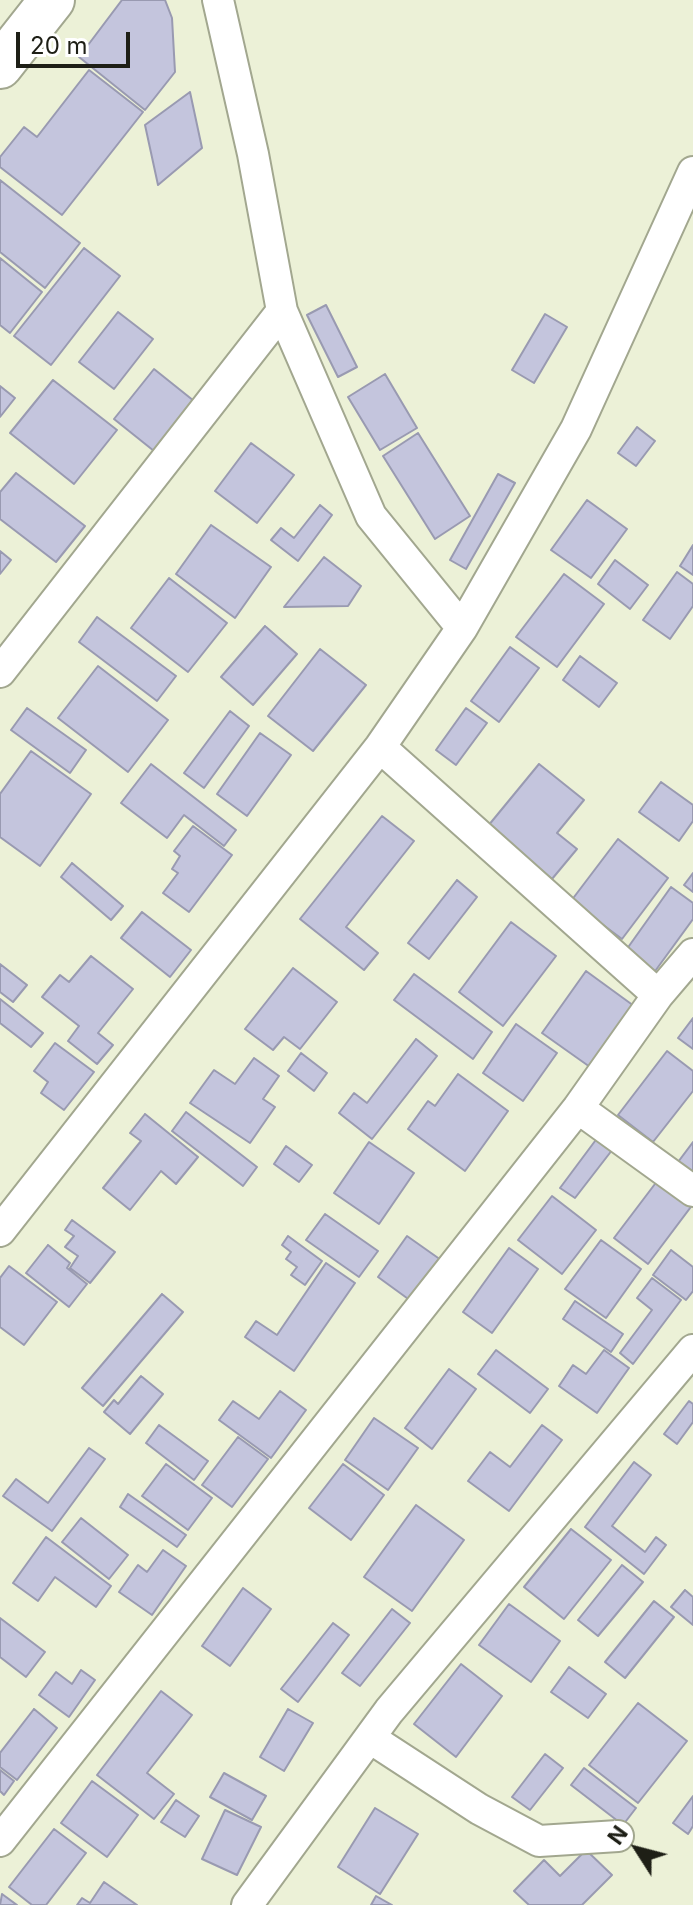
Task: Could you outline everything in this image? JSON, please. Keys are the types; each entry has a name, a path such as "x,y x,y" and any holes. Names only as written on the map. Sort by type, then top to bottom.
{"street":[{"path":"0,66 52,0"},
{"path":"218,0 253,154 282,311 371,516 462,628"},
{"path":"0,1231 380,747 462,628 576,429 693,172"},
{"path":"0,672 282,311"},
{"path":"380,747 658,995"},
{"path":"0,1841 578,1108 658,995 693,954"},
{"path":"578,1108 693,1191"},
{"path":"247,1905 399,1699 693,1350"},
{"path":"370,1738 479,1809 539,1841 618,1836"}],"building":[{"path":"122,0 165,0 172,18 175,72 145,110 79,57"},
{"path":"89,70 143,112 62,215 0,167 0,157 24,127 37,137"},
{"path":"190,92 202,148 158,185 145,125"},
{"path":"0,180 80,243 45,288 0,252"},
{"path":"84,248 120,276 51,365 14,336"},
{"path":"0,258 42,292 10,333 0,325"},
{"path":"326,305 357,367 338,377 307,315"},
{"path":"118,312 153,339 114,389 79,362"},
{"path":"545,314 567,327 534,383 512,370"},
{"path":"154,369 194,401 154,451 114,419"},
{"path":"385,374 417,428 380,450 348,397"},
{"path":"53,380 117,430 74,484 10,433"},
{"path":"0,386 15,398 0,417"},
{"path":"637,427 655,441 636,466 618,453"},
{"path":"418,433 470,516 435,539 383,456"},
{"path":"251,443 294,475 257,523 215,491"},
{"path":"16,473 85,526 56,562 0,519 0,492"},
{"path":"498,474 515,483 466,569 450,560"},
{"path":"587,500 627,529 591,578 551,550"},
{"path":"320,505 332,515 298,561 271,540 281,528 294,538"},
{"path":"211,525 271,567 235,618 176,574"},
{"path":"693,545 693,575 680,566"},
{"path":"0,551 11,560 0,574"},
{"path":"324,557 361,586 348,606 284,607"},
{"path":"615,560 648,585 630,609 598,584"},
{"path":"677,572 693,584 693,606 670,639 643,620"},
{"path":"564,574 604,604 557,667 516,637"},
{"path":"169,578 227,623 188,672 131,628"},
{"path":"97,617 176,676 157,701 79,642"},
{"path":"265,626 297,654 253,705 221,677"},
{"path":"510,647 539,668 499,722 471,701"},
{"path":"320,649 366,685 313,751 268,716"},
{"path":"580,656 617,683 599,707 563,680"},
{"path":"98,666 168,720 128,772 58,718"},
{"path":"27,708 86,750 70,773 11,730"},
{"path":"466,708 487,723 456,765 436,750"},
{"path":"230,711 249,726 204,788 184,773"},
{"path":"260,733 291,755 247,816 217,794"},
{"path":"31,751 91,794 40,866 0,837 0,794"},
{"path":"151,764 236,830 224,846 184,815 167,838 121,803"},
{"path":"539,764 584,800 557,833 577,849 552,879 488,826"},
{"path":"661,782 693,805 693,821 679,841 639,812"},
{"path":"382,816 414,841 346,927 378,953 364,970 300,919"},
{"path":"193,826 232,855 189,912 163,893 178,873 172,869 180,856 174,851"},
{"path":"618,839 668,878 622,939 571,901"},
{"path":"72,863 123,906 111,920 61,877"},
{"path":"693,873 693,892 684,885"},
{"path":"457,880 477,897 429,959 408,943"},
{"path":"671,887 693,903 693,919 653,974 624,953"},
{"path":"142,912 191,950 170,977 121,938"},
{"path":"511,922 556,956 503,1026 459,992"},
{"path":"91,956 133,989 98,1033 113,1045 97,1064 68,1041 79,1026 42,997 60,975 69,982"},
{"path":"0,964 27,985 13,1002 0,992"},
{"path":"293,968 337,1002 300,1049 284,1037 273,1050 245,1029"},
{"path":"586,971 634,1006 590,1067 542,1033"},
{"path":"414,974 492,1032 473,1059 394,1000"},
{"path":"0,999 43,1033 31,1047 0,1023"},
{"path":"693,1018 693,1049 678,1038"},
{"path":"516,1024 557,1053 523,1101 483,1073"},
{"path":"416,1039 437,1056 372,1139 339,1113 354,1093 367,1103"},
{"path":"55,1043 94,1072 64,1110 41,1093 48,1082 34,1071"},
{"path":"667,1051 693,1071 693,1091 653,1142 618,1115"},
{"path":"301,1053 327,1073 314,1091 288,1071"},
{"path":"254,1058 279,1076 263,1099 275,1107 250,1143 190,1103 214,1070 235,1084"},
{"path":"458,1074 508,1111 465,1171 408,1129 428,1101 435,1106"},
{"path":"186,1112 257,1167 243,1186 172,1131"},
{"path":"145,1114 198,1157 176,1184 161,1171 130,1210 103,1188 141,1141 130,1133"},
{"path":"601,1133 616,1145 575,1198 560,1188"},
{"path":"369,1142 414,1173 379,1224 334,1193"},
{"path":"693,1142 693,1186 672,1170"},
{"path":"286,1146 312,1165 299,1182 274,1164"},
{"path":"661,1176 693,1204 648,1264 614,1238"},
{"path":"552,1196 596,1230 562,1274 518,1240"},
{"path":"325,1214 378,1251 359,1277 306,1240"},
{"path":"72,1220 115,1252 90,1283 70,1268 78,1256 65,1247 74,1236 65,1230"},
{"path":"288,1236 322,1261 305,1285 291,1275 297,1267 286,1259 291,1252 282,1245"},
{"path":"407,1236 441,1260 411,1301 378,1277"},
{"path":"601,1240 641,1269 606,1318 565,1289"},
{"path":"48,1245 70,1263 67,1268 87,1284 69,1307 26,1273"},
{"path":"509,1248 538,1269 492,1333 463,1312"},
{"path":"671,1250 693,1267 693,1291 686,1300 653,1275"},
{"path":"326,1263 355,1283 294,1371 245,1337 256,1321 277,1335"},
{"path":"9,1266 57,1302 24,1345 0,1327 0,1278"},
{"path":"652,1278 681,1300 633,1364 620,1353 652,1310 637,1298"},
{"path":"162,1294 183,1312 103,1406 82,1388"},
{"path":"575,1301 623,1334 611,1352 563,1319"},
{"path":"496,1350 548,1389 530,1413 478,1374"},
{"path":"604,1350 629,1368 597,1413 559,1386 573,1365 586,1374"},
{"path":"449,1369 476,1389 432,1449 405,1428"},
{"path":"141,1376 163,1394 130,1434 104,1412 114,1400 118,1404"},
{"path":"280,1391 306,1410 271,1458 219,1420 233,1401 259,1419"},
{"path":"689,1401 693,1404 693,1422 677,1444 664,1434"},
{"path":"374,1418 418,1448 388,1490 345,1460"},
{"path":"159,1425 208,1461 194,1480 146,1443"},
{"path":"542,1425 562,1440 509,1511 468,1481 490,1452 510,1467"},
{"path":"238,1437 268,1459 232,1507 202,1485"},
{"path":"89,1448 105,1459 52,1531 3,1496 16,1479 48,1503"},
{"path":"634,1462 651,1475 612,1526 645,1552 656,1537 666,1545 644,1574 585,1527"},
{"path":"166,1464 212,1498 188,1530 142,1496"},
{"path":"343,1464 384,1495 351,1540 309,1508"},
{"path":"128,1494 186,1535 177,1547 120,1507"},
{"path":"416,1505 464,1540 412,1611 364,1577"},
{"path":"81,1518 128,1555 109,1579 62,1542"},
{"path":"571,1529 611,1560 564,1619 524,1587"},
{"path":"46,1537 111,1586 96,1607 55,1577 38,1601 13,1583"},
{"path":"163,1550 186,1566 152,1615 119,1592 138,1565 147,1572"},
{"path":"622,1565 643,1582 598,1636 578,1620"},
{"path":"243,1588 271,1609 230,1666 202,1646"},
{"path":"685,1590 693,1597 693,1625 671,1607"},
{"path":"654,1601 674,1617 625,1678 605,1662"},
{"path":"509,1604 560,1641 531,1682 479,1645"},
{"path":"392,1609 410,1623 360,1686 342,1673"},
{"path":"0,1618 45,1652 26,1677 0,1657"},
{"path":"333,1623 349,1635 298,1702 281,1689"},
{"path":"461,1664 502,1696 456,1757 414,1724"},
{"path":"569,1667 606,1694 588,1718 551,1692"},
{"path":"81,1670 95,1680 69,1717 39,1695 56,1672 72,1684"},
{"path":"161,1691 192,1715 147,1773 174,1794 154,1819 97,1775"},
{"path":"638,1703 687,1741 638,1803 589,1765"},
{"path":"34,1709 57,1728 17,1780 0,1767 0,1753"},
{"path":"288,1709 313,1723 284,1771 260,1757"},
{"path":"545,1754 563,1768 530,1810 512,1797"},
{"path":"584,1768 636,1808 623,1825 571,1785"},
{"path":"0,1770 14,1781 4,1795 0,1791"},
{"path":"224,1773 266,1796 252,1820 210,1797"},
{"path":"92,1781 138,1815 107,1857 61,1823"},
{"path":"693,1796 693,1826 688,1834 673,1823"},
{"path":"176,1800 199,1816 185,1837 161,1822"},
{"path":"375,1808 418,1834 380,1894 338,1867"},
{"path":"225,1810 261,1827 237,1875 202,1859"},
{"path":"54,1829 86,1853 46,1905 32,1905 9,1887"},
{"path":"586,1850 612,1875 582,1905 529,1905 514,1891 544,1860 560,1876"},
{"path":"104,1882 137,1905 77,1905 82,1898 90,1903"},
{"path":"2,1894 17,1905 0,1905"},
{"path":"376,1896 392,1905 371,1905"}]}
